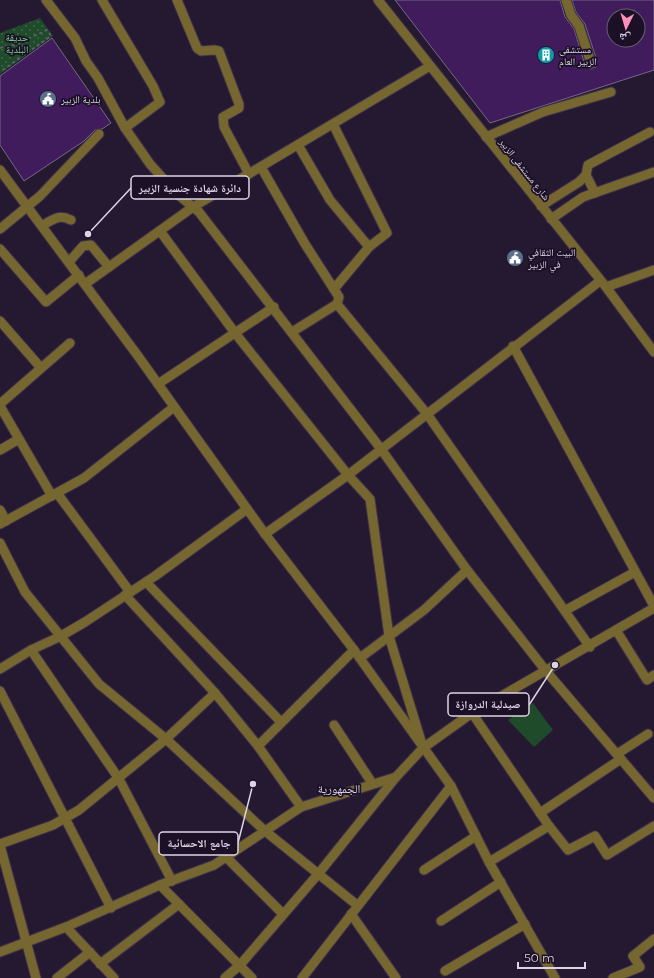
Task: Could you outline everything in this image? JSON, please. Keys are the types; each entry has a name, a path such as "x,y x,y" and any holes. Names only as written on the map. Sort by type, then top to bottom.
{"street":[{"path":"46,0 75,38 86,61 98,78 125,128 150,164 176,193 200,212 381,448 467,570 546,671 654,798"},
{"path":"102,0 153,86 160,102 125,128"},
{"path":"177,0 197,48 201,51 219,51 239,104 238,108 223,117 224,127 249,174"},
{"name":"شارع مستشفى الزبير","path":"378,0 603,284 654,352"},
{"path":"566,0 571,15 579,26 591,63"},
{"path":"85,284 193,207 430,66"},
{"path":"486,137 543,112 611,92"},
{"path":"333,124 387,233 368,247 334,289"},
{"path":"540,206 579,182 586,175 588,165 650,132"},
{"path":"0,229 28,208 99,134"},
{"path":"298,145 330,200 368,247"},
{"path":"261,167 305,244 339,297 337,304 292,332"},
{"path":"0,170 158,384 265,534 360,658 423,748 452,786 489,862 555,978"},
{"path":"551,219 583,197 654,172"},
{"path":"586,175 595,193"},
{"path":"42,226 58,216 63,216 71,220"},
{"path":"160,231 235,333 348,475 370,499 389,636 423,748"},
{"path":"69,262 83,246 91,245 110,267"},
{"path":"0,249 46,302 78,275"},
{"path":"265,534 348,475 513,346 603,284 654,270"},
{"path":"337,304 427,414 566,610 590,647"},
{"path":"158,384 274,307"},
{"path":"0,320 41,368"},
{"path":"70,343 0,405 19,439 54,495 128,594 215,693 258,746 301,807"},
{"path":"225,978 240,965 319,873 396,777 423,748 472,713 590,647 654,607 513,346"},
{"path":"0,510 3,523 84,478 174,407"},
{"path":"0,450 19,439"},
{"path":"0,669 31,650 61,636 128,594 247,509"},
{"path":"0,543 3,558 25,592 99,684 166,739 265,831 357,905"},
{"path":"360,658 424,610 467,570"},
{"path":"566,610 635,572"},
{"path":"146,582 281,722"},
{"path":"616,630 647,680 654,675"},
{"path":"31,650 119,780 172,881"},
{"path":"258,746 354,650"},
{"path":"0,691 66,817 110,908"},
{"path":"36,978 0,845 53,825 80,810 119,780 215,693"},
{"path":"472,713 549,826 568,850 595,836 607,855 654,826"},
{"path":"334,725 372,783"},
{"path":"540,813 619,757 648,734"},
{"path":"0,952 66,927 160,885 214,865 227,858 301,807 372,783 396,777"},
{"path":"302,978 357,905 452,786"},
{"path":"489,862 549,826"},
{"path":"424,870 476,836"},
{"path":"227,858 283,914"},
{"path":"441,921 501,882"},
{"path":"160,885 252,978"},
{"path":"100,964 179,904"},
{"path":"351,914 396,978"},
{"path":"444,971 525,924"},
{"path":"66,927 114,978"},
{"path":"613,978 640,966 633,956 654,939"},
{"path":"56,978 90,952"}],"path":[{"path":"0,48 18,43 47,30 51,36 0,72"},
{"path":"18,43 26,54"}],"green space":[{"name":"حديقة البلدية","path":"40,18 53,36 0,74 0,33"},
{"path":"533,703 553,730 534,747 508,720"}],"building":[{"name":"مستشفى الزبير العام","path":"395,0 560,0 565,17 574,29 585,65 590,69 596,67 597,61 585,24 576,12 572,0 654,0 654,70 490,123"},
{"name":"بلدية الزبير","path":"52,38 111,123 102,129 95,130 84,141 24,181 0,145 0,76"}],"place":[{"name":"مستشفى الزبير العام","path":"546,55"},
{"name":"بلدية الزبير","path":"48,99"},
{"name":"دائرة شهادة جنسية الزبير","path":"88,234"},
{"name":"البيت الثقافي في الزبير","path":"515,258"},
{"name":"صيدلية الدروازة","path":"555,665"},
{"name":"جامع الاحسائية","path":"253,784"}],"district":[{"name":"الجمهورية","path":"339,789"}]}
